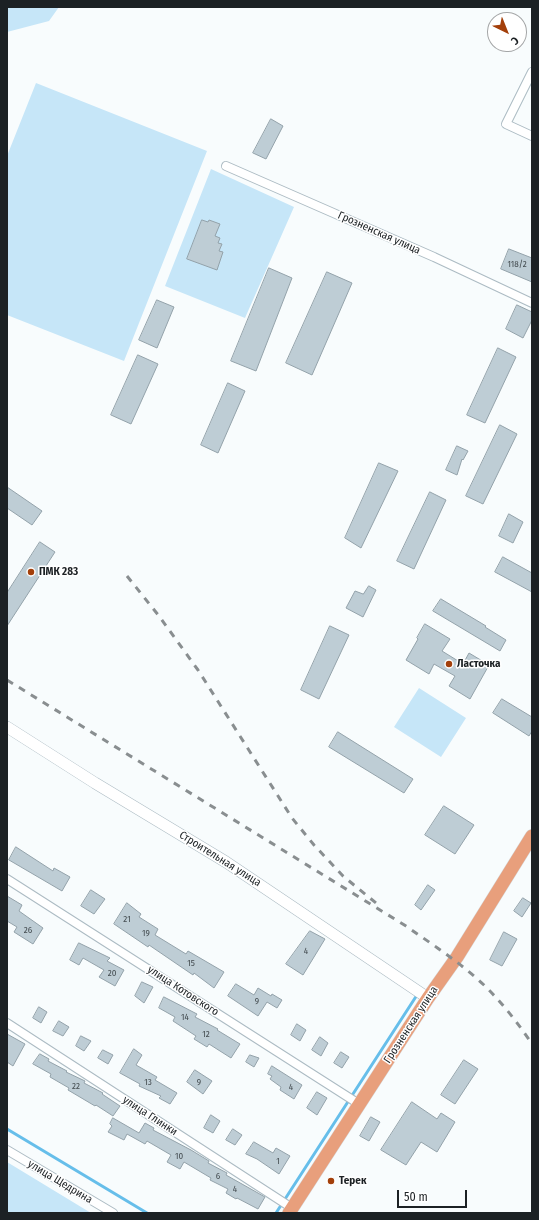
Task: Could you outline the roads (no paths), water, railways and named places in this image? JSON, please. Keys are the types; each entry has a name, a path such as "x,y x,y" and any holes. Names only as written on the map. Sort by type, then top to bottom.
{"main road":[{"name":"Грозненская улица","path":"294,1211 360,1104 428,998 457,957 532,836"}],"street":[{"path":"532,72 506,124 532,136"},
{"name":"Грозненская улица","path":"226,166 434,257 532,302"},
{"name":"Строительная улица","path":"7,727 226,862 428,998"},
{"name":"улица Котовского","path":"7,879 360,1104"},
{"name":"улица Глинки","path":"7,1023 294,1211"},
{"name":"улица Щедрина","path":"7,1150 113,1213"}],"waterway":[{"path":"276,1213 417,995"},
{"path":"7,1129 147,1213"}],"railway":[{"path":"127,576 159,616 198,670 292,818 314,845 343,876 376,903"},
{"path":"7,680 406,926 437,947 485,986 510,1014 532,1044"}],"place":[{"name":"ПМК 283","path":"31,572"},
{"name":"Ласточка","path":"449,664"},
{"name":"Терек","path":"331,1181"}]}
